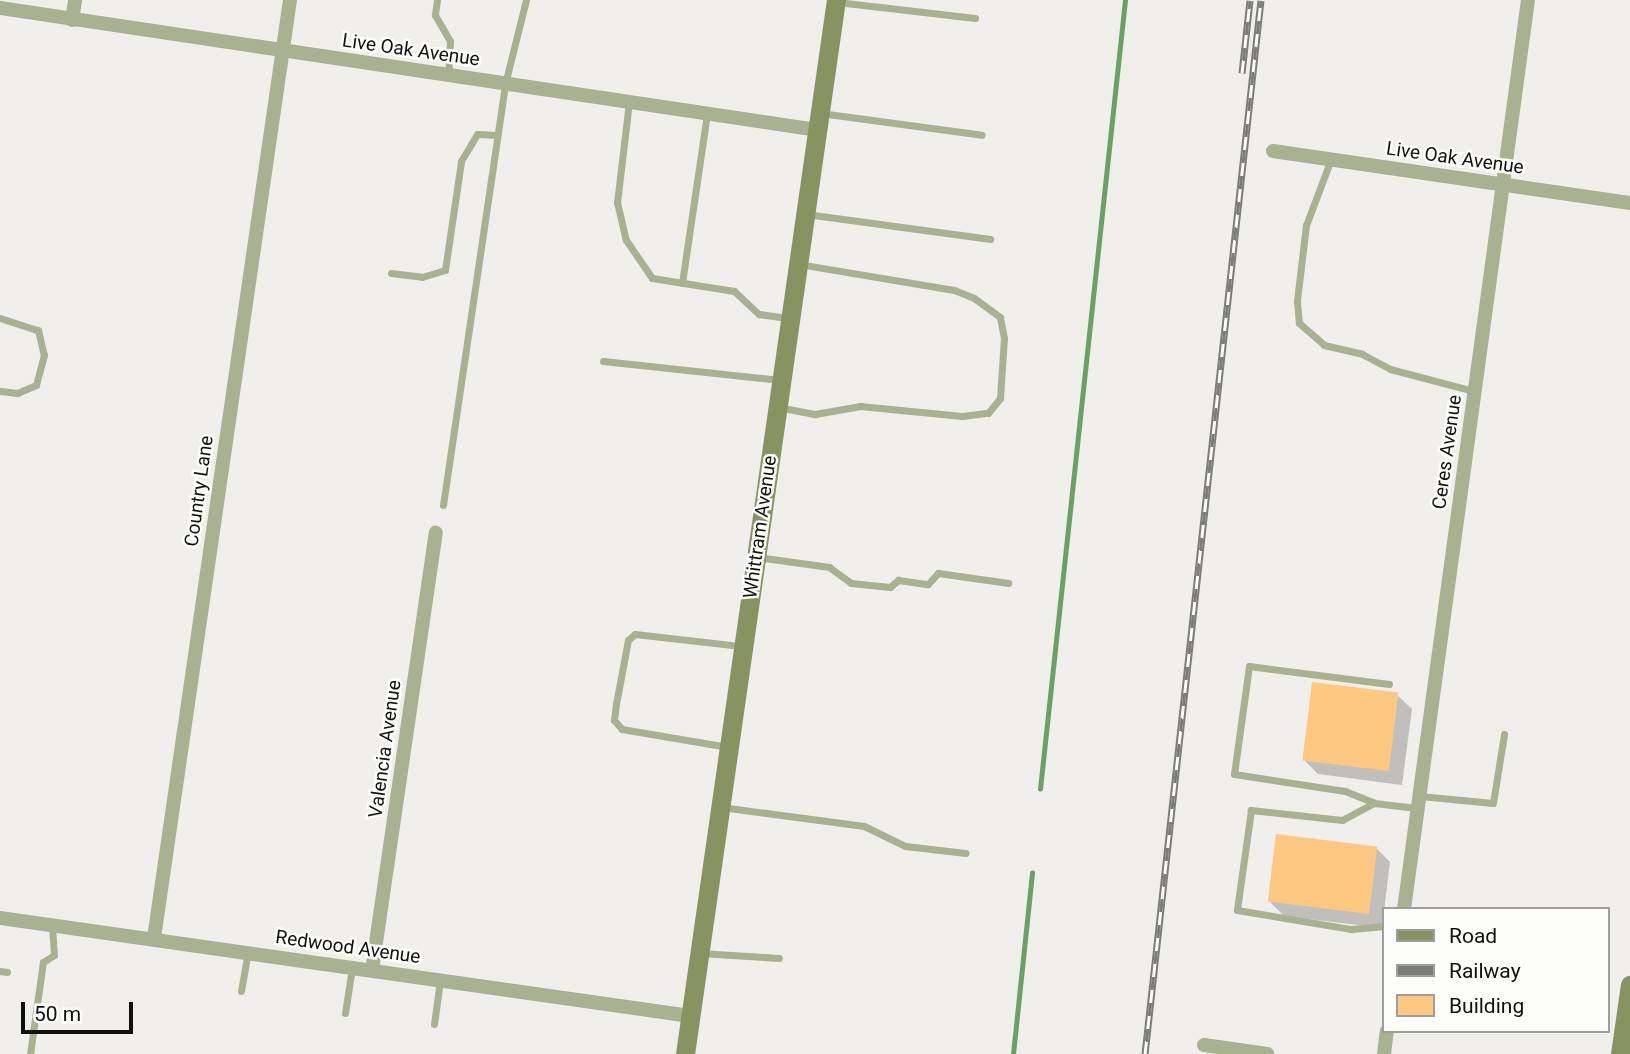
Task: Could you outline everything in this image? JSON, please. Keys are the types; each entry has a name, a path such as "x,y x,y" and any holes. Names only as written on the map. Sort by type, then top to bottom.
{"street":[{"path":"72,20 75,0"},
{"path":"283,50 290,0"},
{"name":"Ceres Avenue","path":"1404,907 1528,0"},
{"name":"Whittram Avenue","path":"685,1054 836,1"},
{"name":"Live Oak Avenue","path":"0,8 707,114 818,122"},
{"name":"Country Lane","path":"154,938 283,50"},
{"name":"Live Oak Avenue","path":"1273,151 1630,204"},
{"name":"Valencia Avenue","path":"372,970 436,533"},
{"name":"Redwood Avenue","path":"0,918 690,1016"},
{"path":"1620,1054 1630,985"},
{"path":"1384,1054 1387,1033"},
{"path":"1203,1050 1267,1054"}],"lane":[{"path":"437,0 435,15 450,41 448,75"},
{"path":"443,505 505,83 526,0"},
{"path":"836,1 975,18"},
{"path":"629,102 617,202 626,240 652,278 734,291 759,314 790,318"},
{"path":"682,283 707,114"},
{"path":"818,122 982,135"},
{"path":"391,273 422,277 444,270 461,161 477,134 497,135"},
{"path":"1331,159 1307,225 1297,301 1299,323 1324,345 1362,354 1390,369 1475,391"},
{"path":"805,214 990,239"},
{"path":"778,407 815,414 860,406 962,416 988,413 1000,398 1004,338 1000,317 974,298 954,290 798,264"},
{"path":"0,318 38,330 44,355 36,385 17,393 0,391"},
{"path":"603,361 781,380"},
{"path":"756,557 829,567 851,583 890,587 898,580 928,584 938,573 1007,583"},
{"path":"729,747 622,729 614,720 616,704 628,640 635,634 743,646"},
{"path":"1389,684 1249,666 1234,774 1345,791 1374,803 1493,803 1504,734"},
{"path":"1374,803 1342,820 1251,810 1237,910 1351,929 1382,926"},
{"path":"720,807 864,826 905,846 966,853"},
{"path":"30,1054 43,962 54,955 52,925"},
{"path":"241,991 248,952"},
{"path":"699,953 779,958"},
{"path":"345,1013 352,967"},
{"path":"434,1024 440,980"}],"building":[{"path":"1312,682 1398,693 1389,771 1302,760"},
{"path":"1276,834 1377,846 1369,914 1268,901"}],"waterway":[{"path":"1040,789 1125,0"},
{"path":"1013,1054 1032,873"}],"railway":[{"path":"1242,73 1250,0"},
{"path":"1145,1054 1261,0"}]}
